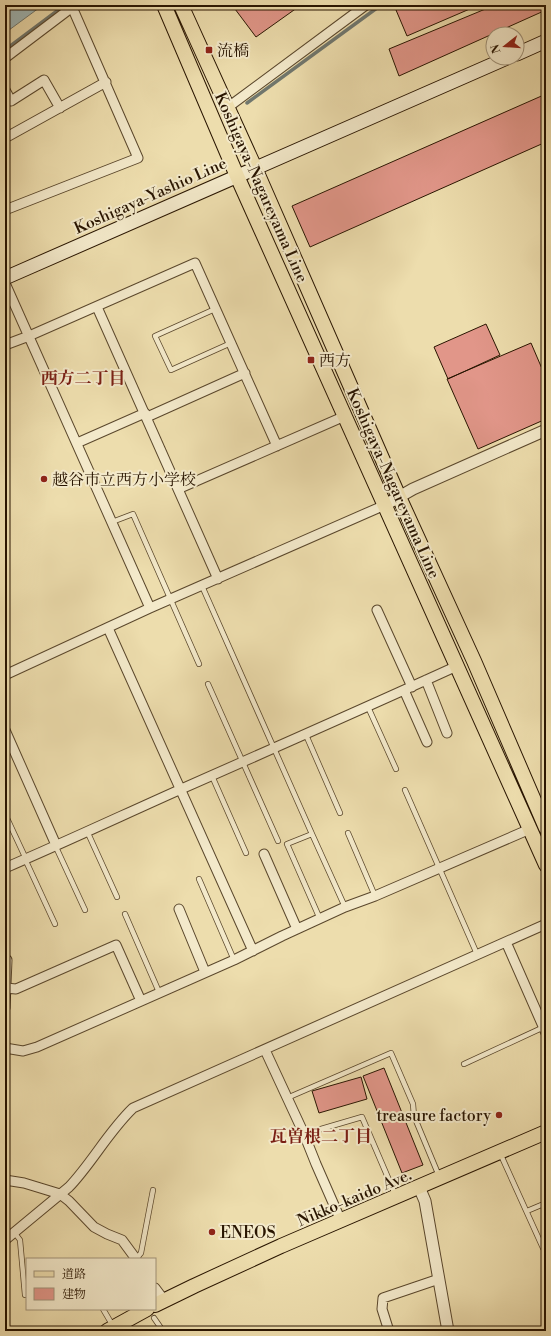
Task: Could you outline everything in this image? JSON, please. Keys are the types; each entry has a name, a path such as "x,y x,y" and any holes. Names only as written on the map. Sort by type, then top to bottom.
{"main road":[{"name":"Koshigaya-Nagareyama Line","path":"164,5 237,176 546,864"},
{"name":"Koshigaya-Nagareyama Line","path":"181,5 255,168 399,497 474,661 545,824"},
{"path":"525,50 546,41"},
{"name":"Koshigaya-Yashio Line","path":"5,278 489,66"},
{"name":"Nikko-kaido Ave.","path":"156,1308 266,1253 546,1132"},
{"name":"Nikko-kaido Ave.","path":"110,1329 151,1310"}],"street":[{"path":"227,108 366,5"},
{"path":"5,58 73,6 138,158 5,210"},
{"path":"5,90 11,101 44,80 60,108"},
{"path":"5,138 106,82"},
{"path":"5,345 195,264 245,373 276,446"},
{"path":"5,283 150,608"},
{"path":"97,306 218,579"},
{"path":"77,443 245,373"},
{"path":"178,489 345,416"},
{"path":"5,674 150,608 385,505 413,489 546,430"},
{"path":"377,610 427,742"},
{"path":"108,628 253,951"},
{"path":"5,868 306,735 457,666"},
{"path":"426,680 447,733"},
{"path":"5,730 56,845"},
{"path":"5,1048 23,1051 37,1047 234,960 345,907 375,896 530,829"},
{"path":"264,854 297,929"},
{"path":"179,909 206,972"},
{"path":"5,1240 78,1178 123,1118 133,1108 546,924"},
{"path":"506,942 545,1030"},
{"path":"6,988 16,989 116,945 141,1001"},
{"path":"5,959 5,1008"},
{"path":"264,1050 304,1134 341,1221"},
{"path":"5,1180 24,1183 60,1194 69,1201 94,1227 122,1240 135,1258"},
{"path":"419,1187 425,1201 448,1331"},
{"path":"382,1331 388,1328 382,1309 383,1298 439,1279"}],"lane":[{"path":"216,309 155,336 171,370 231,343"},
{"path":"112,522 133,514 199,664"},
{"path":"202,586 345,907"},
{"path":"208,684 278,841"},
{"path":"368,707 396,769"},
{"path":"306,735 340,813"},
{"path":"212,776 246,853"},
{"path":"405,790 477,954"},
{"path":"5,814 54,924"},
{"path":"87,831 117,897"},
{"path":"348,833 375,896"},
{"path":"312,834 288,844 320,919"},
{"path":"56,845 85,910"},
{"path":"199,879 234,960"},
{"path":"125,914 159,992"},
{"path":"464,1064 545,1030"},
{"path":"287,1098 391,1053 413,1104 414,1116 440,1178"},
{"path":"304,1134 362,1117 396,1197"},
{"path":"500,1152 543,1248"},
{"path":"137,1258 141,1252 153,1190"},
{"path":"527,1211 546,1203"},
{"path":"14,1232 20,1240 26,1295"},
{"path":"103,1310 110,1329"},
{"path":"156,1310 163,1331"}],"water":[{"path":"12,5 43,5 5,33 5,10"}],"building":[{"path":"232,5 301,5 256,37"},
{"path":"408,5 479,5 407,36 396,10"},
{"path":"495,5 546,5 546,10 510,26 485,26 485,37 399,76 389,49"},
{"path":"546,94 546,142 310,247 292,206"},
{"path":"486,324 500,355 448,379 434,347"},
{"path":"531,343 546,378 546,419 478,449 447,379"},
{"path":"384,1068 423,1165 402,1173 363,1076"},
{"path":"361,1077 367,1099 319,1113 312,1091"}],"waterway":[{"path":"5,50 65,5"},
{"path":"247,103 381,5"}],"place":[{"name":"流橋","path":"209,50"},
{"name":"西方","path":"311,360"},
{"name":"越谷市立西方小学校","path":"44,479"},
{"name":"treasure factory","path":"499,1115"},
{"name":"ENEOS","path":"212,1232"}],"district":[{"name":"西方二丁目","path":"83,378"},
{"name":"瓦曽根二丁目","path":"321,1136"}]}
